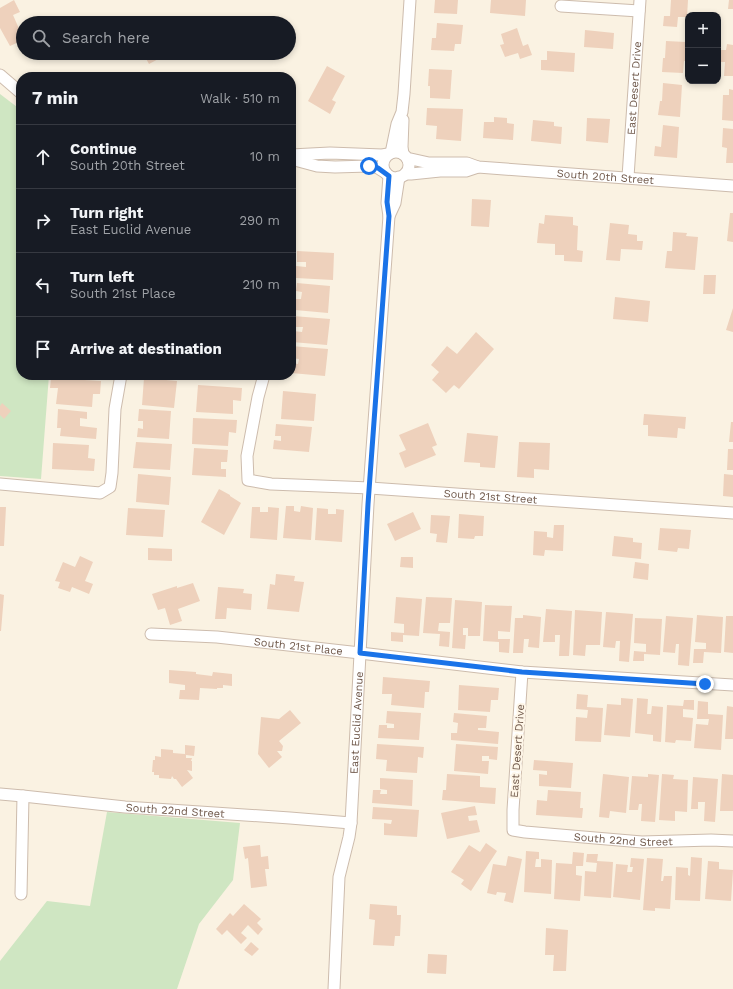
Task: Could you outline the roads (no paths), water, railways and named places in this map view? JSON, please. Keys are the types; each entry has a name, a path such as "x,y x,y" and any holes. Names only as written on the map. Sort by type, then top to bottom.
{"street":[{"path":"397,155 409,167 395,175 384,170 383,161 385,158 397,155 402,147 402,112 410,0"},
{"path":"561,6 640,5"},
{"name":"East Desert Drive","path":"628,177 640,5"},
{"path":"0,75 16,89"},
{"name":"South 20th Street","path":"296,155 330,153 397,155 430,163 467,163 478,167 733,186"},
{"name":"South 20th Street","path":"296,160 317,166 369,166 395,175 440,171 466,171 478,167"},
{"name":"East Euclid Avenue","path":"334,989 339,877 349,838 351,822 370,488 389,216 387,202 395,175"},
{"path":"0,484 100,493 110,487 115,409 120,380"},
{"name":"South 21st Street","path":"263,380 247,456 248,480 271,484 370,488 733,513"},
{"name":"South 21st Place","path":"151,634 217,637 522,672 733,685"},
{"name":"East Desert Drive","path":"513,830 522,672"},
{"name":"South 22nd Street","path":"0,794 125,807 351,822"},
{"path":"21,894 23,796"},
{"name":"South 22nd Street","path":"513,830 642,842 711,840 733,841"}]}
